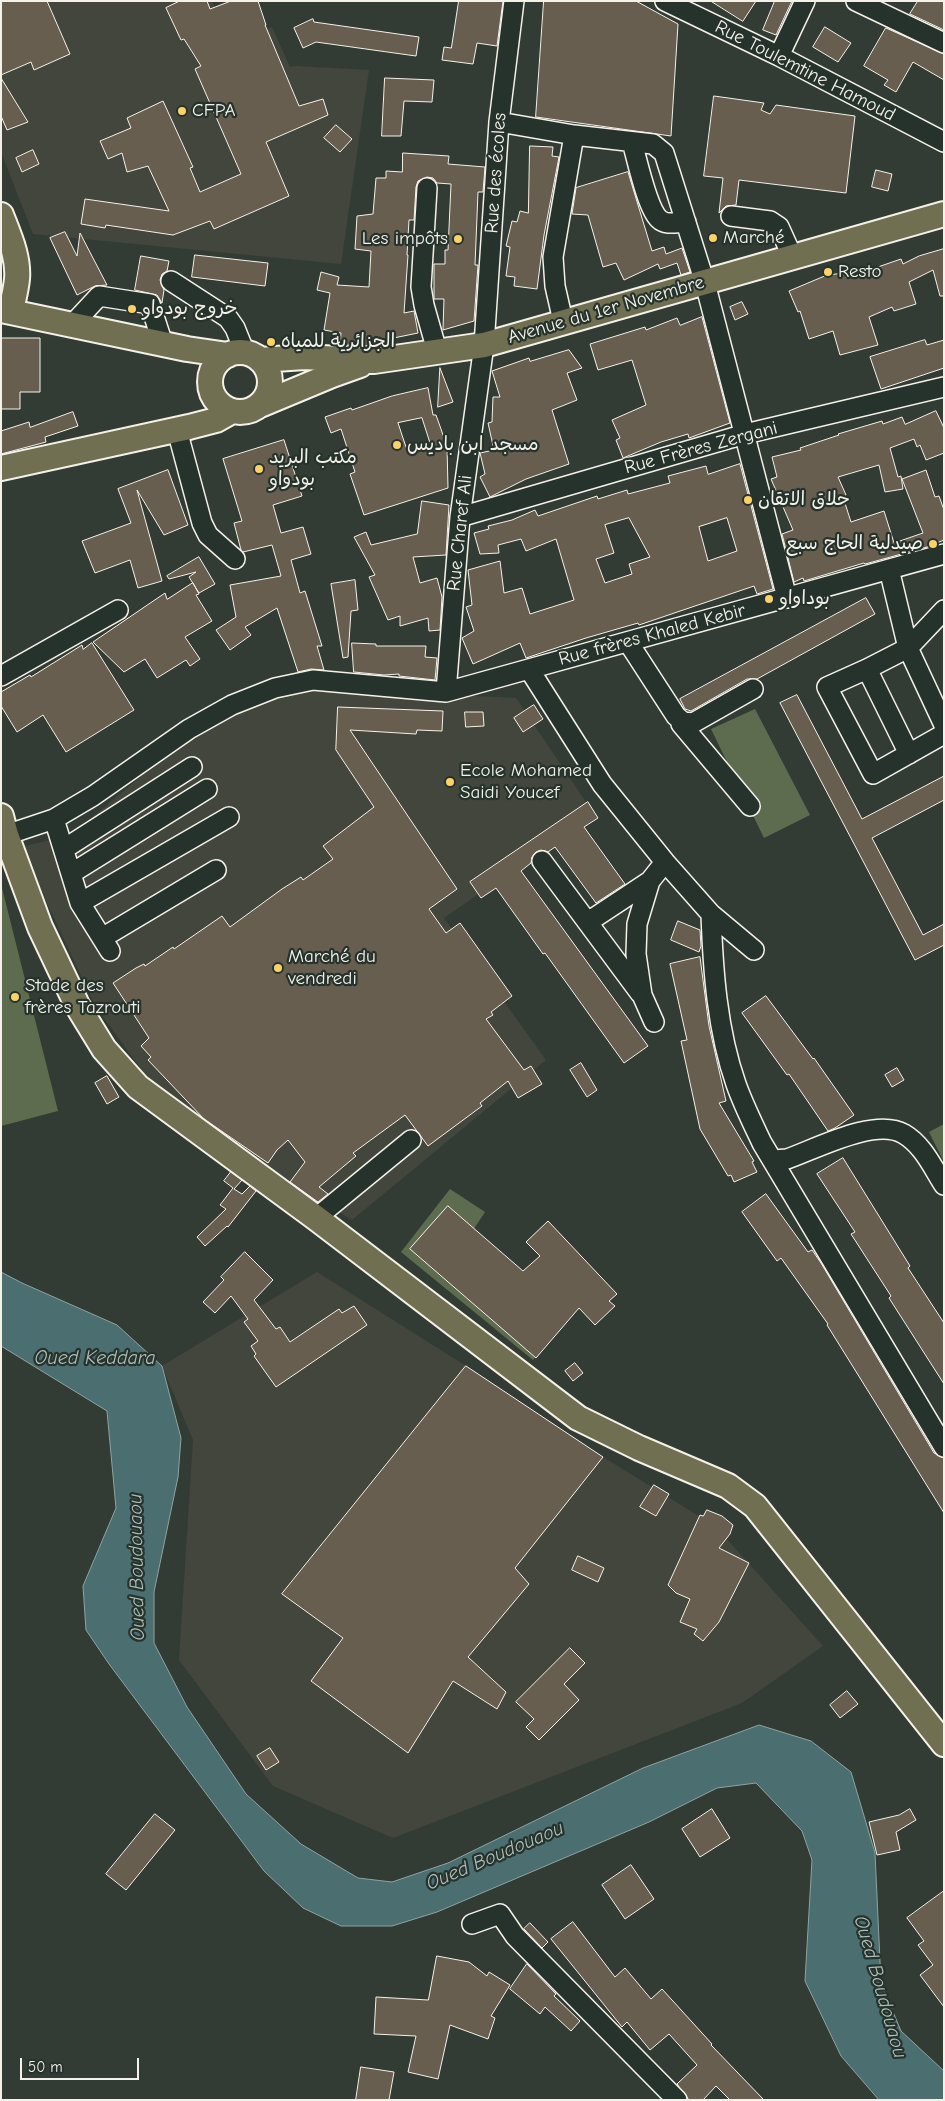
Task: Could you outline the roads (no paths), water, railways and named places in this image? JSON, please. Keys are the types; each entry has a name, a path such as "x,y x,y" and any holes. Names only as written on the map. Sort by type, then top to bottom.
{"main road":[{"name":"Avenue du 1er Novembre","path":"6,310 187,349 244,356 374,360 484,344 794,258 944,214"},
{"path":"1,215 14,248 17,264 17,279 6,310"},
{"path":"187,349 204,362 212,374"},
{"path":"260,405 266,398 270,382 269,374 244,356 215,366 210,382 223,404 247,412 332,375 374,360"},
{"path":"1,468 183,428 203,413 223,404"},
{"path":"4,826 40,927 77,1005 104,1049 138,1087 316,1218 578,1418 638,1448 728,1486 754,1506 944,1744"}],"street":[{"name":"Rue des écoles","path":"484,344 499,122 514,1"},
{"name":"Rue Toulemtine Hamoud","path":"665,1 779,56 944,142"},
{"path":"779,56 805,1"},
{"path":"856,1 944,43"},
{"path":"499,122 653,144 664,153 705,283 787,598"},
{"path":"563,321 555,286 553,257 574,134"},
{"path":"632,142 651,206 659,219 666,223 686,222"},
{"path":"427,188 421,287 424,306 437,351"},
{"path":"731,216 770,221 779,227 794,258"},
{"path":"171,281 228,318 240,338 244,356"},
{"path":"72,325 99,296 150,304 163,344"},
{"name":"Rue Charef Ali","path":"446,692 460,517 484,344"},
{"name":"Rue Frères Zergani","path":"460,517 745,434 944,387"},
{"path":"183,428 202,523 208,535 235,559"},
{"name":"Rue frères Khaled Kebir","path":"446,692 944,554"},
{"path":"889,569 908,648 944,725"},
{"path":"1,676 118,610"},
{"path":"944,610 908,648 827,687 873,774 944,734"},
{"path":"628,642 676,716 683,722 692,723 752,689"},
{"path":"529,669 602,784 665,862 711,914 754,950"},
{"path":"867,669 908,754"},
{"path":"4,826 54,819 101,790 189,729 232,705 275,688 313,680 446,692"},
{"path":"683,722 681,724 750,806"},
{"path":"64,849 192,767"},
{"path":"72,873 207,789"},
{"path":"80,903 228,817"},
{"path":"54,819 80,903 106,944 216,870"},
{"path":"542,862 642,995 654,1022"},
{"path":"588,922 650,881 665,862"},
{"path":"642,995 636,954 638,924 650,881"},
{"path":"711,914 719,1004 726,1046 736,1084 751,1119 762,1143 774,1160 944,1447"},
{"path":"774,1160 786,1159 863,1131 885,1129 903,1133 916,1144 926,1156 944,1186"},
{"path":"316,1218 411,1140"},
{"path":"472,1924 500,1914 515,1936 676,2100"}],"water":[{"name":"Oued Keddara","path":"1,1272 117,1325 162,1366 181,1438 178,1477 154,1592 154,1643 187,1707 246,1794 301,1844 358,1878 392,1882 448,1863 643,1768 759,1725 811,1741 851,1772 875,1853 881,1983 901,2031 944,2071 944,2100 879,2100 841,2056 805,1981 812,1860 802,1831 756,1783 717,1788 649,1822 437,1912 392,1926 341,1926 303,1908 264,1871 109,1664 86,1630 83,1586 116,1508 107,1411 1,1346"}],"place":[{"name":"CFPA","path":"182,111"},
{"name":"Marché","path":"713,238"},
{"name":"Les impôts","path":"458,239"},
{"name":"Resto","path":"828,272"},
{"name":"خروج بودواو","path":"132,309"},
{"name":"الجزائرية للمياه","path":"271,342"},
{"name":"مسجد ابن باديس","path":"397,445"},
{"name":"مكتب البريد بودواو","path":"259,469"},
{"name":"حلاق الاتقان","path":"748,500"},
{"name":"صيدلية الحاج سبع","path":"933,544"},
{"name":"بوداواو","path":"769,599"},
{"name":"Ecole Mohamed Saidi Youcef","path":"450,782"},
{"name":"Marché du vendredi","path":"278,968"},
{"name":"Stade des frères Tazrouti","path":"15,997"}],"water label":[{"name":"Oued Boudouaou","path":"137,1567"},
{"name":"Oued Boudouaou","path":"495,1856"},
{"name":"Oued Boudouaou","path":"880,1987"}]}
